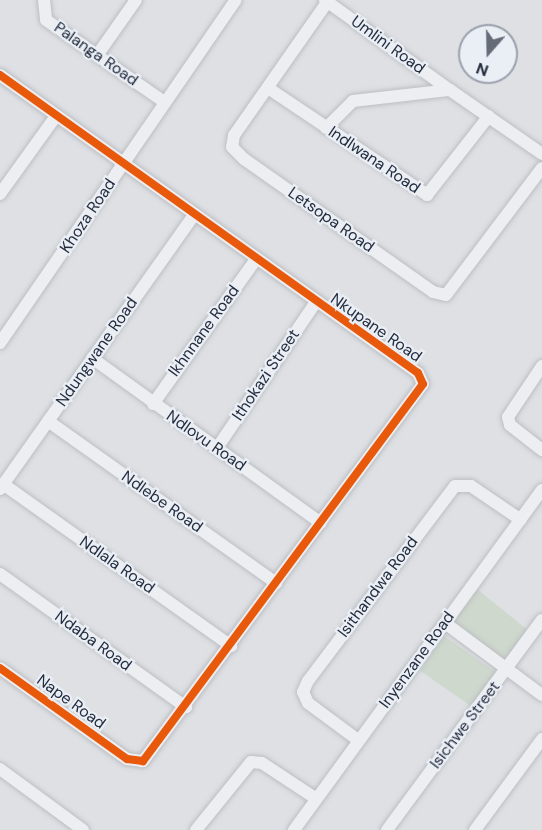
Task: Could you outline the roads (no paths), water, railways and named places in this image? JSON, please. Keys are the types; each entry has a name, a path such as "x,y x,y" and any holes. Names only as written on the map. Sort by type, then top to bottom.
{"street":[{"name":"Palanga Road","path":"44,0 46,20 163,101"},
{"path":"98,54 136,0"},
{"name":"Khoza Road","path":"0,343 163,101 236,0"},
{"name":"Letsopa Road","path":"326,1 234,135 234,150 442,295 454,291 542,168"},
{"name":"Umlini Road","path":"326,1 542,154"},
{"name":"Nkupane Road","path":"0,75 316,302 418,372 423,384 148,757 139,762 126,759"},
{"name":"Indlwana Road","path":"268,88 427,195 439,186 489,116"},
{"path":"326,128 353,101 450,90"},
{"path":"0,194 56,116"},
{"name":"Ndungwane Road","path":"2,487 194,214"},
{"name":"Ikhnnane Road","path":"153,404 256,259"},
{"name":"Ithokazi Street","path":"217,448 316,302"},
{"name":"Ndlovu Road","path":"92,358 321,523"},
{"path":"542,366 508,417 510,425 542,450"},
{"name":"Ndlebe Road","path":"48,422 276,583"},
{"name":"Isithandwa Road","path":"358,740 308,702 303,692 308,681 455,486 471,486 521,520"},
{"name":"Ndlala Road","path":"2,487 231,646"},
{"name":"Inyenzane Road","path":"294,830 315,798 542,490"},
{"name":"Ndaba Road","path":"0,574 186,707"},
{"name":"Isichwe Street","path":"394,828 542,620"},
{"path":"445,623 542,695"},
{"name":"Nape Road","path":"0,668 126,759"},
{"path":"475,830 542,739"},
{"path":"196,830 250,762 262,763 315,798"},
{"path":"0,770 83,830"}]}
